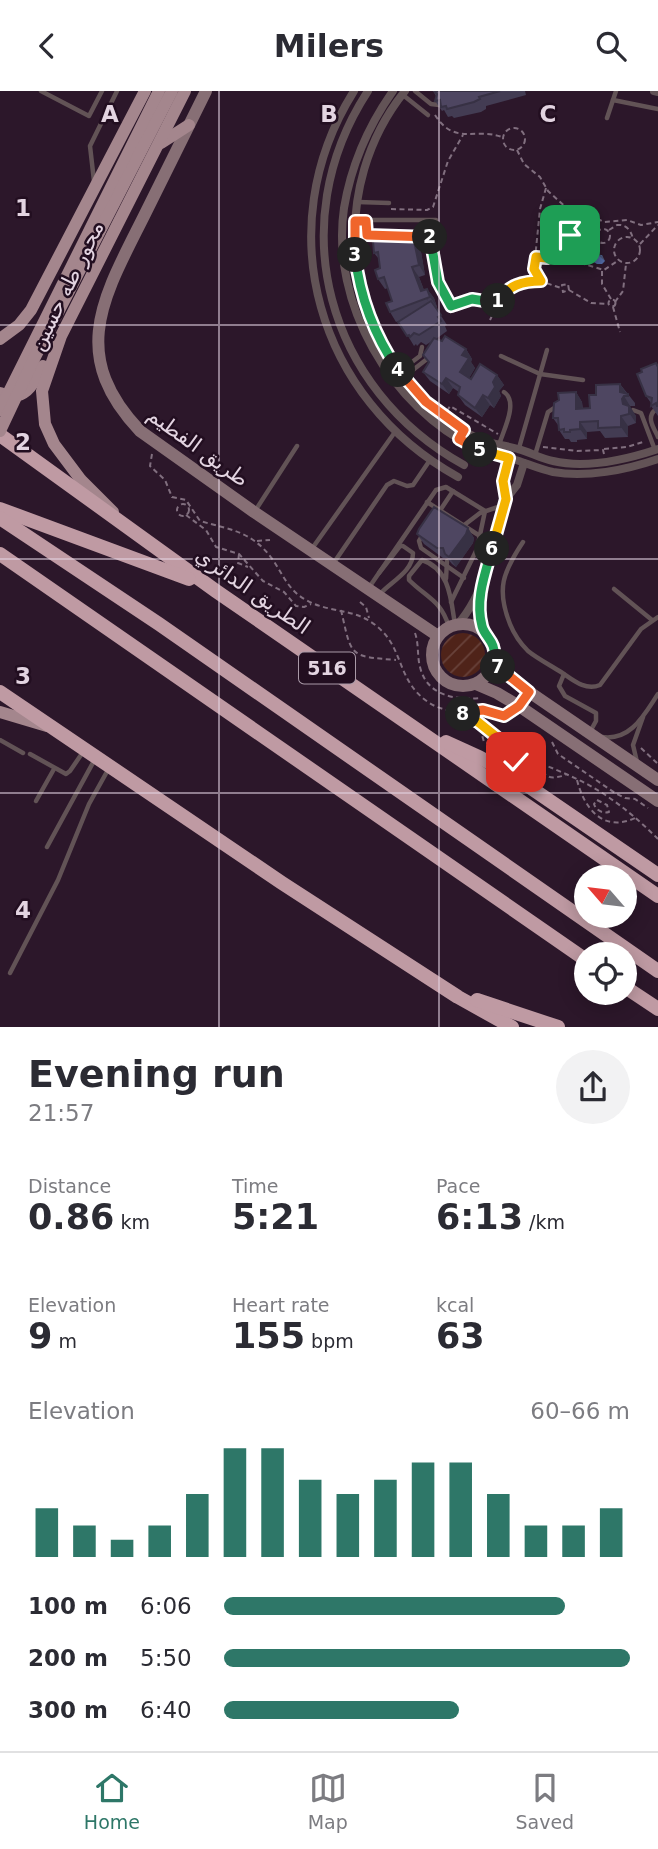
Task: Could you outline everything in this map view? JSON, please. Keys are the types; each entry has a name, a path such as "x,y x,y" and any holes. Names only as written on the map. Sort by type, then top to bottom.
{"highway":[{"name":"الطريق الدائري","path":"0,433 216,591 658,896"},
{"name":"516","path":"0,509 141,560 216,591"},
{"name":"516","path":"0,518 159,624 658,971"},
{"path":"0,554 574,952"},
{"path":"0,692 282,883 458,997 512,1027"},
{"path":"424,734 461,748 506,771 658,875"},
{"path":"637,995 658,1009"},
{"path":"458,997 482,1002 558,1027"}],"main road":[{"name":"محور طه حسين","path":"1,338 22,328 145,91"},
{"path":"0,410 159,91"},
{"path":"0,433 34,359 172,91"},
{"name":"محور طه حسين","path":"124,526 66,463 45,424 42,391 61,336 186,91"},
{"path":"158,145 189,125"},
{"path":"0,393 13,397 32,387 61,336"},
{"path":"1,715 48,727"}],"street":[{"name":"طريق الفطيم","path":"206,91 110,285 100,316 100,358 113,398 125,416 157,444 438,636"},
{"path":"353,91 330,138 318,176 311,253 315,288 337,352 373,409 395,432 430,460 458,477"},
{"path":"368,91 346,131 330,178 323,228 325,261 334,308 348,344 366,378 397,416 428,443 464,465"},
{"path":"400,92 371,127 353,171 344,211 346,270 362,326 384,357 426,402 482,440 553,461 631,462"},
{"path":"400,92 379,133 363,174 354,238 356,269 364,303 394,381 414,403 459,439 486,453 544,470 567,474 631,462 657,453"},
{"path":"353,171 363,174"},
{"path":"318,176 330,178"},
{"path":"346,270 356,269"},
{"path":"459,439 464,430"},
{"path":"505,502 503,481 509,458"},
{"path":"454,625 475,626 483,631 493,645 494,662 488,675 476,684 464,687 442,679 431,659 433,647 438,636 469,611 481,589 505,502 517,485 524,463"},
{"path":"481,589 483,631"},
{"path":"494,662 522,687 658,780"},
{"path":"476,684 497,692 515,709 652,804"}],"lane":[{"path":"41,91 89,116 102,91"},
{"path":"95,186 90,146 117,91"},
{"path":"415,91 431,104 439,105"},
{"path":"607,118 616,91"},
{"path":"400,92 429,112"},
{"path":"613,100 658,109"},
{"path":"357,202 390,206"},
{"path":"355,221 436,220"},
{"path":"354,238 382,238"},
{"path":"401,375 420,356 422,347"},
{"path":"518,449 547,350"},
{"path":"501,356 540,374 583,380"},
{"path":"401,375 427,359"},
{"path":"499,445 511,403 509,395 504,392"},
{"path":"534,455 547,415 554,408 561,408"},
{"path":"633,410 641,413 657,453"},
{"path":"655,410 651,420 658,437"},
{"path":"311,551 395,432"},
{"path":"254,512 297,446"},
{"path":"332,565 387,485 394,481 407,486 413,485 430,460"},
{"path":"373,593 378,573 439,488 446,487 485,511"},
{"path":"434,520 453,491"},
{"path":"427,502 480,536"},
{"path":"463,526 485,511 505,502"},
{"path":"451,602 477,549 485,511"},
{"path":"428,528 419,545 464,578"},
{"path":"523,542 509,562 502,592 504,608 513,631 525,647 582,685 598,686 641,629 655,618 614,589"},
{"path":"373,593 401,575 413,559 413,553 400,546 378,573"},
{"path":"447,583 440,572 423,560 409,578 410,582 435,600 454,625"},
{"path":"446,563 454,625"},
{"path":"564,674 559,686 563,694 596,713 592,735 612,738 622,736 643,716 658,694"},
{"path":"640,767 633,750 643,716"},
{"path":"0,740 23,753"},
{"path":"30,754 63,774 90,755"},
{"path":"47,847 90,755"},
{"path":"10,973 61,873 89,804 110,768"},
{"path":"36,801 54,769"}],"path":[{"path":"429,112 448,130 463,135 484,133 502,137"},
{"path":"515,127 521,130 525,139 517,150 507,148 502,137 508,128 515,127"},
{"path":"390,206 427,210 433,207 448,161 463,135"},
{"path":"517,150 524,164 540,177 546,187 570,211 604,222 626,220 641,225 658,223"},
{"path":"546,187 540,209 534,269 541,281 548,286 561,288 565,292 569,290 591,303 613,306"},
{"path":"592,216 581,222 567,236 561,252 568,263 587,264 602,270 611,268 620,260"},
{"path":"597,219 601,229"},
{"path":"632,239 622,239 615,251 620,260 626,263 634,262 639,256 639,245 653,233 658,223"},
{"path":"567,236 563,233 564,228 568,226 572,231"},
{"path":"608,231 614,226 623,226 639,245"},
{"path":"601,229 608,231 611,236 608,241 601,243 596,236 601,229"},
{"path":"410,235 426,235 431,238 438,282 451,306 472,299 497,303"},
{"path":"536,257 547,258 561,252"},
{"path":"620,332 613,306 624,287 626,263"},
{"path":"602,270 602,284 615,302"},
{"path":"490,320 500,297 512,287 523,282 541,281"},
{"path":"561,288 566,283 570,286 569,290"},
{"path":"608,304 611,299"},
{"path":"603,450 651,440"},
{"path":"157,444 150,456 150,466 165,480 172,497 182,498 191,504 200,521 236,530 256,542 274,562 292,590 312,603 369,619 391,642 409,683 427,701 460,713 484,727 509,747 577,779 607,797 658,839"},
{"path":"186,515 209,533 216,547 239,554 263,581 284,592 296,606 304,607 312,603"},
{"path":"256,542 270,540"},
{"path":"239,554 239,565 249,566"},
{"path":"360,602 368,611 369,619"},
{"path":"341,610 347,637 355,653 368,658 398,660"},
{"path":"412,630 418,640 420,669 431,687 450,698 488,699"},
{"path":"503,706 515,709"},
{"path":"460,713 478,709 504,716 515,709"},
{"path":"484,727 484,742 493,745 501,741"},
{"path":"638,730 640,747 658,764"},
{"path":"549,739 558,754 618,795 652,804"},
{"path":"509,747 510,755 516,762 533,759"},
{"path":"540,762 543,773 548,778 566,775"},
{"path":"577,779 584,802 596,815 617,822 635,818"},
{"path":"604,803 607,797"},
{"path":"597,800 604,803 610,811 606,813 599,810 594,802 597,800"},
{"path":"596,815 599,810"}],"shaded area":[{"path":"463,633 478,640 485,655 478,670 463,677 448,670 441,655 448,640"}],"water":[{"path":"593,224 595,231 585,238 584,247 590,253 602,255 605,261 602,264 585,257 572,257 568,250"}],"building":[{"path":"434,91 500,91 447,109 446,106 441,107 440,100 435,101 437,94"},
{"path":"409,231 410,236 413,236 419,265 412,267 421,291 427,289 430,297 390,312 386,303 392,301 384,277 378,279 375,270 380,268 373,241 376,240 375,235"},
{"path":"431,301 441,315 438,317 441,321 419,335 414,333 410,337 407,336 398,322"},
{"path":"445,336 466,349 462,355 469,358 460,372 471,379 480,364 497,375 493,382 495,387 488,398 483,395 475,408 458,395 460,387 446,378 442,384 423,372 429,362 423,355 434,338 442,341"},
{"path":"656,363 658,406 656,403 651,406 652,398 646,396 637,374 642,372 641,369"},
{"path":"620,384 620,392 628,394 622,399 623,404 629,406 629,414 621,416 621,427 598,428 598,421 580,422 580,429 570,432 559,430 558,418 553,418 554,403 559,400 558,393 576,392 576,409 590,408 589,395 596,395 596,385"},
{"path":"434,507 468,528 449,557 443,548 437,548 417,534"}],"route":[{"path":"516,762 510,755 509,747 478,722 460,713 478,709 504,716 512,713 529,692 494,662 493,645 483,631 480,614 481,589 506,499 503,481 509,458 486,453 459,439 464,430 426,402 399,372 380,342 364,303 355,253 355,221 366,221 367,235 429,236 432,240 438,282 453,307 472,299 497,303 503,293 512,287 523,282 541,281 534,269 536,257 547,258 561,252 563,242 570,235"}]}
